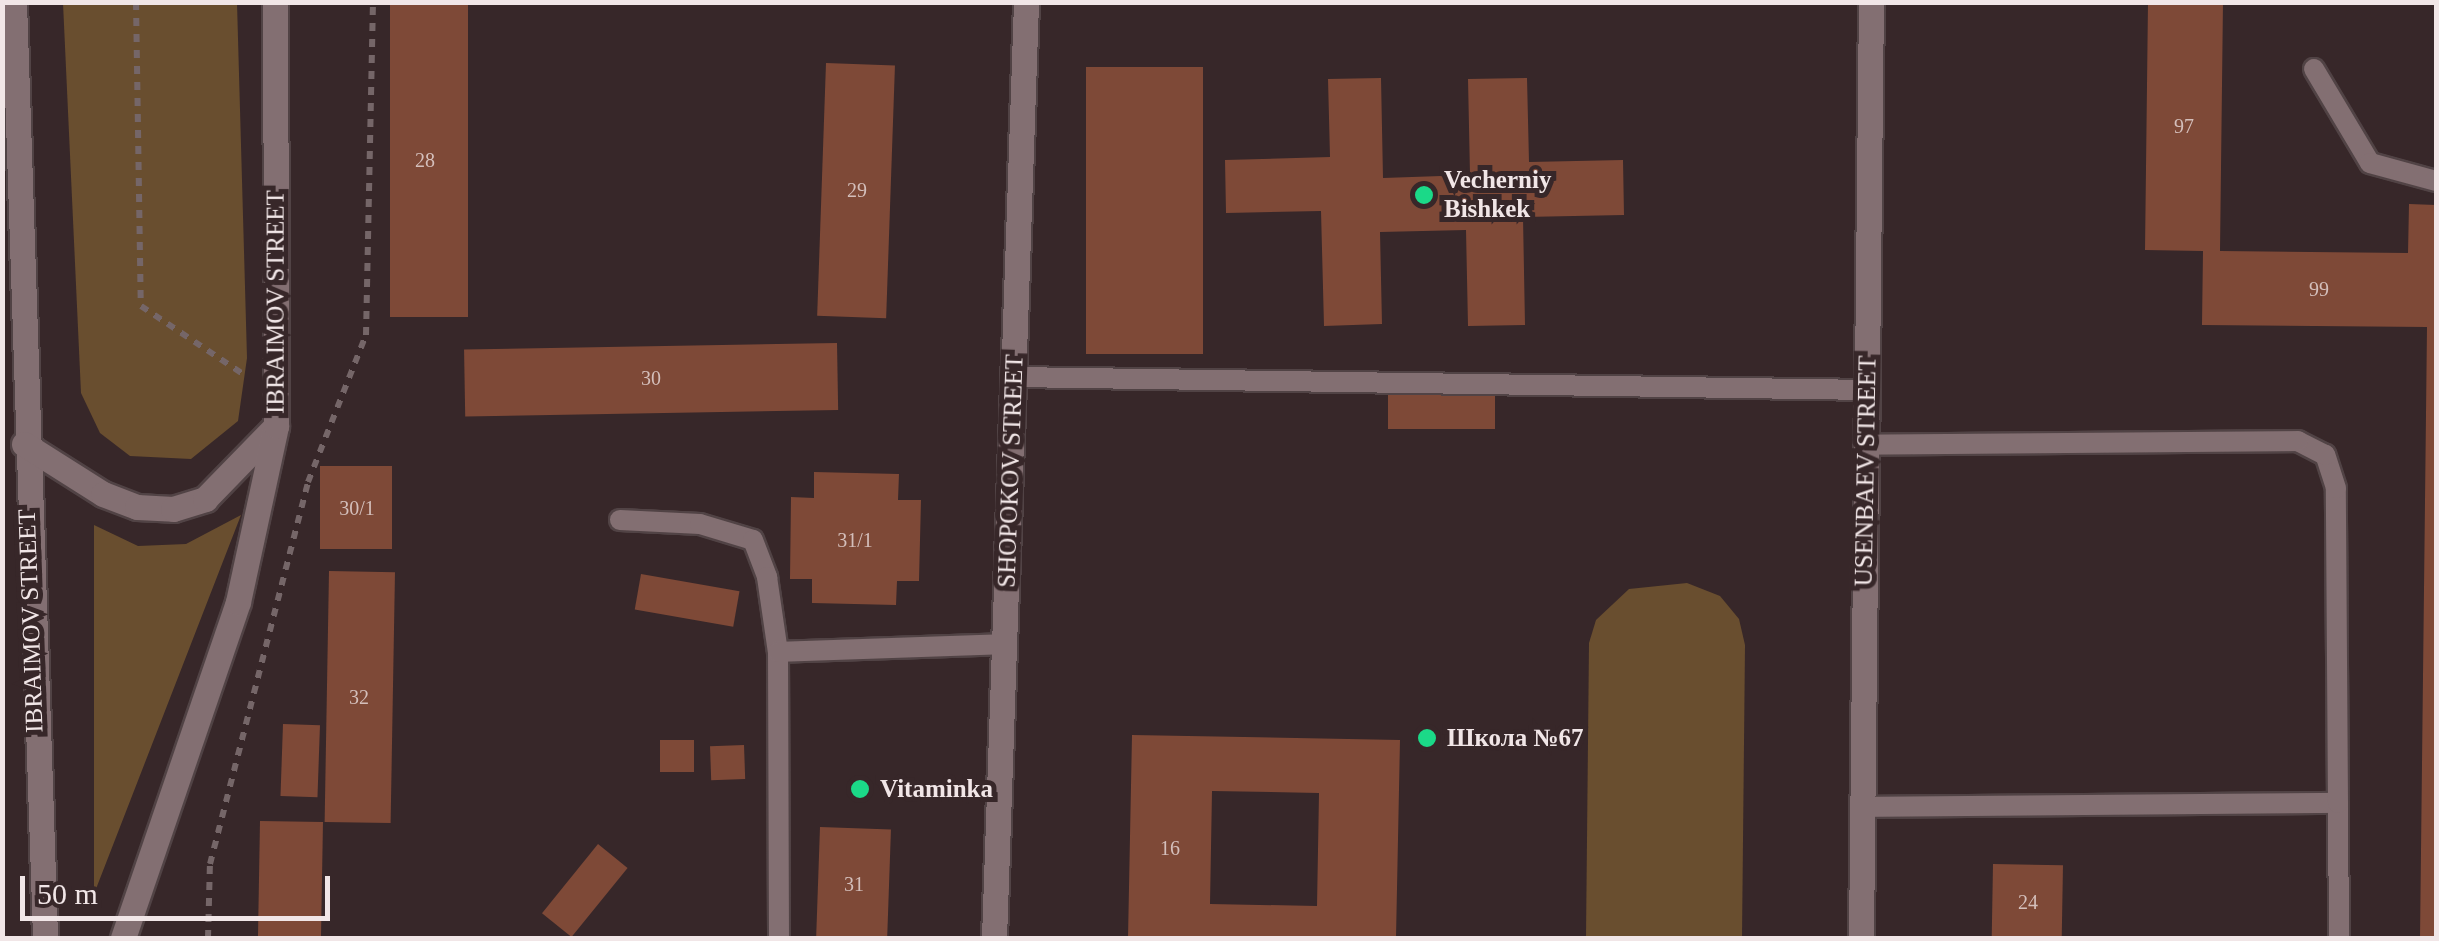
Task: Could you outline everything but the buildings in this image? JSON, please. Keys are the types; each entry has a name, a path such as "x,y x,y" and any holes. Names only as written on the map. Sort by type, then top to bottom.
{"street":[{"name":"IBRAIMOV STREET","path":"14,2 24,444 44,938"},
{"name":"IBRAIMOV STREET","path":"123,938 238,602 276,426 275,2"},
{"name":"SHOPOKOV STREET","path":"994,938 1026,2"},
{"name":"USENBAEV STREET","path":"1861,938 1871,2"},
{"path":"24,444 102,494 137,507 172,509 205,498 276,426"}],"lane":[{"path":"2314,68 2370,163 2436,180"},
{"path":"1014,377 1867,390"},
{"path":"1867,445 2298,441 2325,455 2336,488 2339,938"},
{"path":"620,520 700,524 753,540 767,577 778,652 779,938"},
{"path":"778,652 1006,644"},
{"path":"1862,807 2338,802"}],"path":[{"path":"136,2 141,306 277,397"},
{"path":"208,938 210,864 308,482 366,335 373,2"}],"shaded area":[{"path":"63,3 237,3 247,358 238,421 191,459 130,456 100,433 81,393"},
{"path":"241,515 94,894 94,525 138,546 186,544"},
{"path":"1687,583 1720,596 1739,619 1745,645 1742,938 1586,938 1589,643 1596,620 1629,589"}],"place":[{"name":"Vecherniy Bishkek","path":"1424,195"},
{"name":"Школа №67","path":"1427,738"},
{"name":"Vitaminka","path":"860,789"}]}
